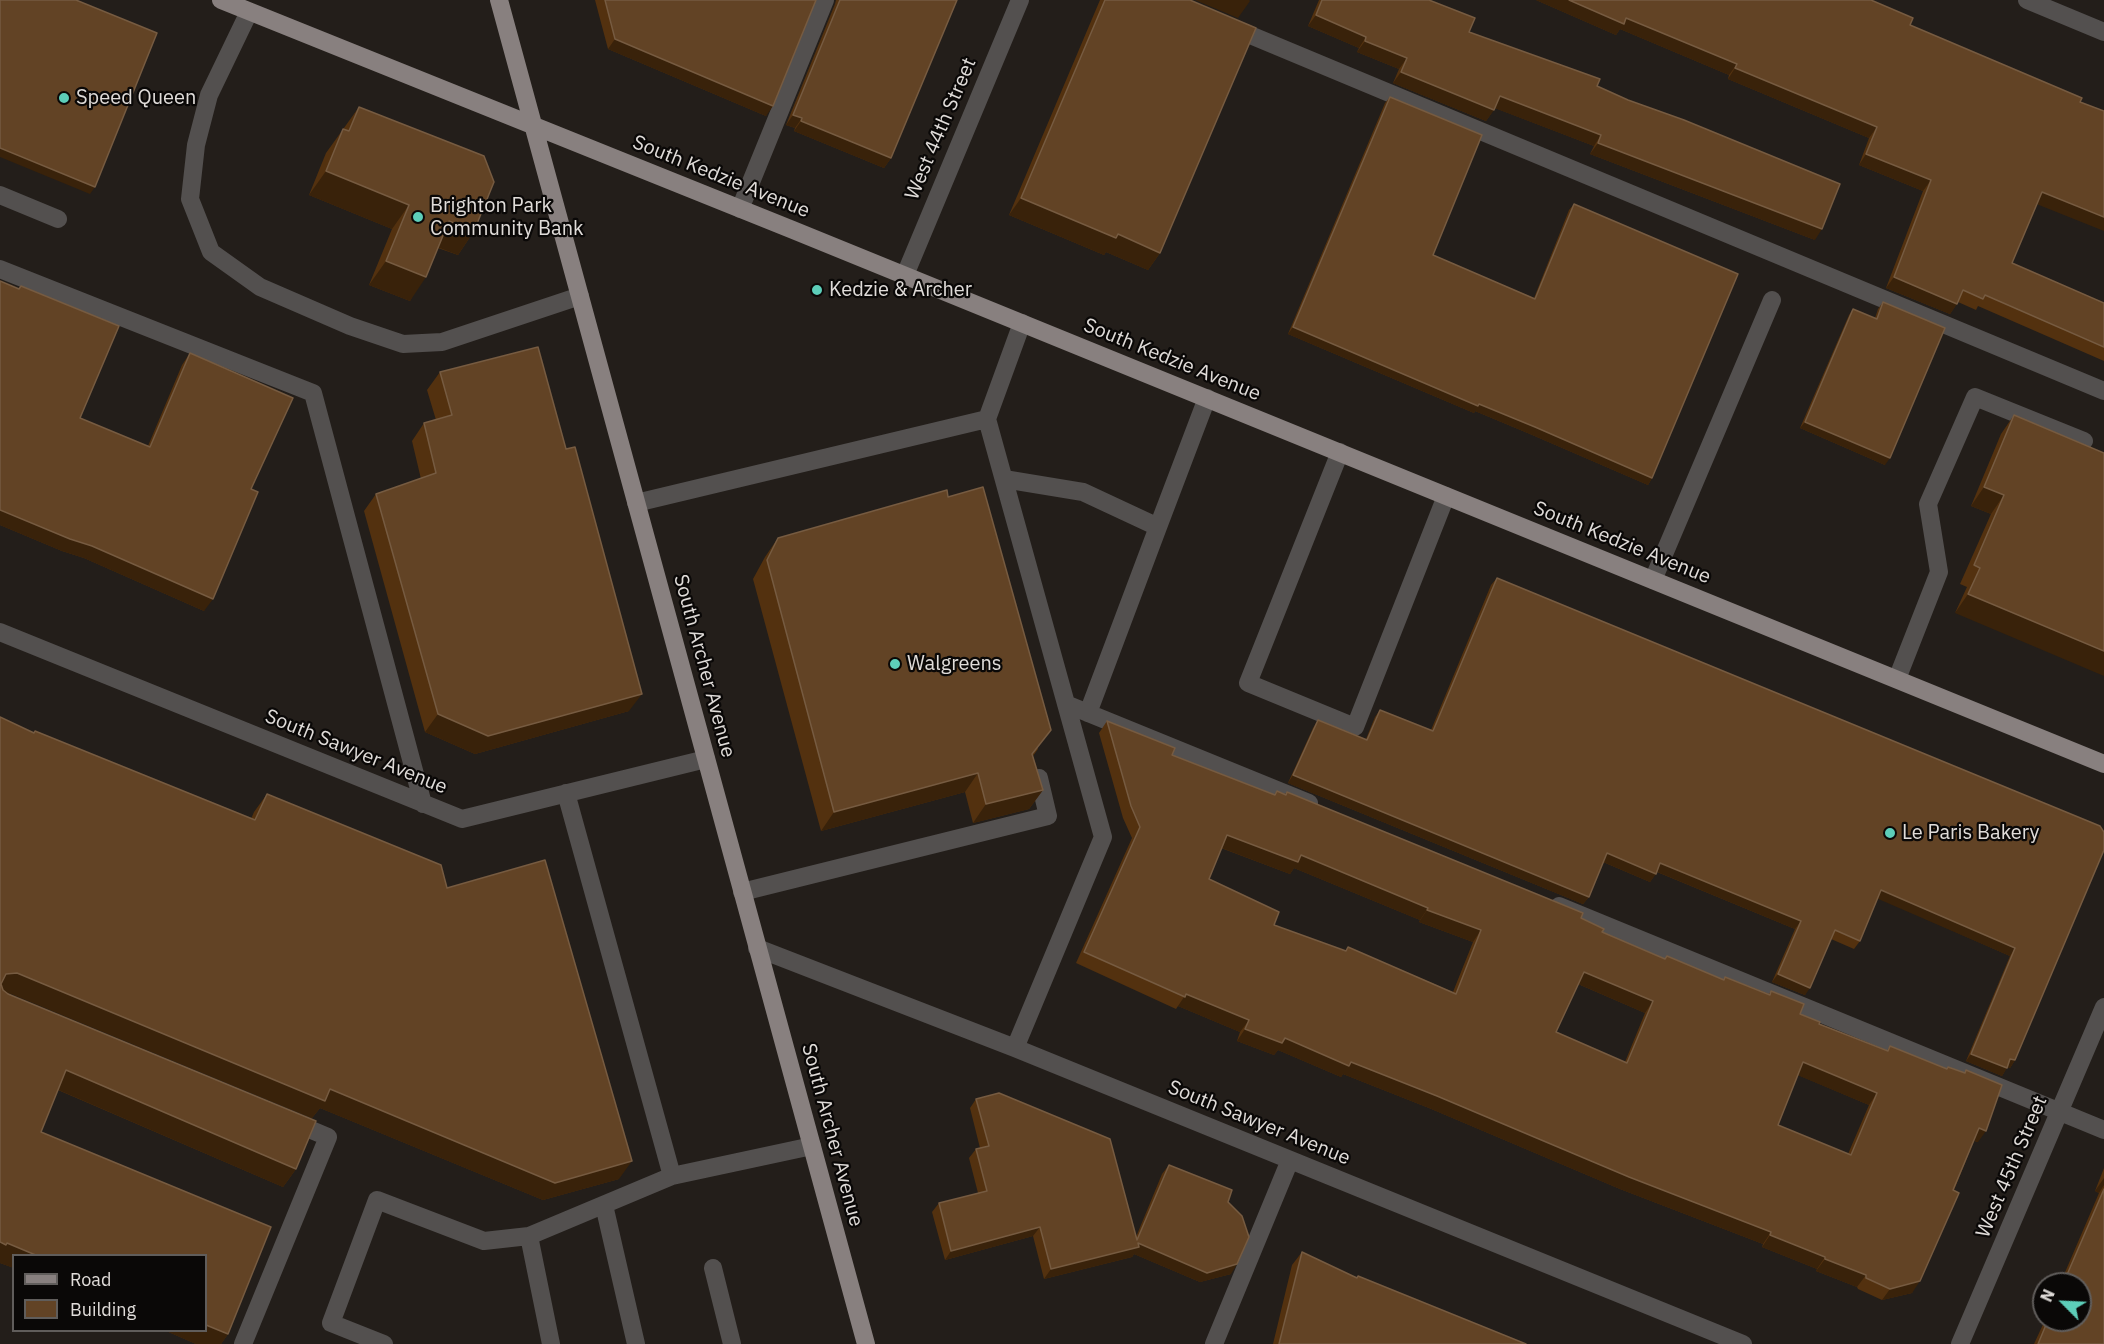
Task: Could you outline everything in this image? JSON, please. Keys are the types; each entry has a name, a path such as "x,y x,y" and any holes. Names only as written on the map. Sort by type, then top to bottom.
{"main road":[{"name":"South Kedzie Avenue","path":"221,0 905,275 2104,764"},
{"name":"South Archer Avenue","path":"499,0 866,1344"}],"street":[{"path":"740,209 825,0"},
{"name":"West 44th Street","path":"905,275 1020,0"},
{"path":"2027,0 2104,32"},
{"path":"249,12 209,95 196,145 190,199 211,252 260,287 350,326 403,344 442,342 580,296"},
{"path":"1210,18 2104,391"},
{"path":"0,195 58,219"},
{"path":"0,269 313,393 423,804"},
{"path":"1653,580 1772,300"},
{"path":"1015,1048 1102,837 987,419 1022,323"},
{"path":"1897,679 1939,572 1928,504 1974,397 2084,441"},
{"path":"1088,713 1207,398"},
{"path":"636,503 987,419"},
{"path":"1340,452 1248,683 1291,701 1355,727 1446,496"},
{"path":"1004,479 1083,492 1158,527"},
{"name":"South Sawyer Avenue","path":"0,632 462,819 705,759"},
{"path":"1066,704 1320,808"},
{"path":"742,892 1047,816 1039,778"},
{"path":"566,794 672,1176"},
{"path":"1540,898 2104,1130"},
{"name":"South Sawyer Avenue","path":"757,948 1015,1048 1743,1344"},
{"name":"West 45th Street","path":"1960,1344 2104,1007"},
{"path":"243,1344 328,1137 275,1115"},
{"path":"384,1344 331,1323 377,1200 484,1241 529,1236 672,1176 812,1146"},
{"path":"1214,1344 1290,1160"},
{"path":"604,1205 636,1344"},
{"path":"529,1236 551,1344"},
{"path":"714,1268 732,1344"}],"building":[{"name":"Speed Queen","path":"0,0 76,0 157,33 95,187 0,148"},
{"path":"605,0 816,0 773,106 615,39"},
{"path":"840,0 957,0 891,158 801,121 802,118 793,115"},
{"path":"1105,0 1190,0 1256,28 1160,253 1118,234 1116,238 1021,198"},
{"path":"1322,0 1429,0 1475,18 1469,32 1600,79 1597,86 1628,100 1684,120 1840,184 1822,229 1598,143 1601,135 1500,96 1494,110 1401,72 1407,58 1365,41 1366,37 1316,15"},
{"path":"1569,0 1871,0 1913,18 1910,25 2082,98 2080,102 2104,111 2104,217 2042,192 2012,263 2104,303 2104,347 1985,295 1983,299 1963,290 1957,304 1894,277 1931,180 1866,154 1877,127 1735,68 1737,64 1626,18 1624,24"},
{"path":"1390,97 1482,135 1433,255 1535,299 1574,204 1738,274 1652,478 1293,327"},
{"name":"Brighton Park Community Bank","path":"359,107 484,156 494,182 474,231 449,221 426,277 386,261 409,205 326,171 343,129 349,131"},
{"path":"0,281 19,289 21,286 119,326 80,418 150,447 190,353 293,398 251,489 258,492 213,599 92,546 0,510"},
{"path":"1883,302 1945,328 1890,458 1805,422 1853,309 1877,319"},
{"path":"538,347 566,449 575,447 642,694 488,736 438,714 376,494 436,473 424,423 452,415 440,372"},
{"path":"2014,415 2104,453 2104,651 1968,594 1980,568 1974,565 2004,495 1984,487"},
{"name":"Walgreens","path":"983,487 1051,730 1032,754 1043,790 986,804 978,773 834,812 767,560 778,538 947,490 948,497"},
{"path":"1497,578 2100,826 2104,832 2104,850 2015,1060 2010,1059 2007,1068 1971,1054 2015,948 1881,890 1860,941 1835,930 1810,988 1778,974 1801,921 1660,863 1656,874 1607,853 1589,897 1293,775 1318,720 1367,740 1380,710 1433,731"},
{"path":"0,717 34,733 35,731 255,820 267,794 441,865 447,888 545,860 632,1161 555,1183 330,1089 325,1101 17,973 6,974 1,984 3,990 8,994 316,1121 296,1169 66,1070 41,1132 271,1227 228,1334 207,1325 207,1254 33,1254 0,1242"},
{"path":"1107,721 1175,748 1172,755 1275,795 1277,791 1286,795 1287,792 1583,913 1581,918 1604,929 1602,932 1665,959 1667,956 1724,980 1725,977 1770,995 1771,991 1804,1004 1800,1014 1820,1022 1819,1024 1888,1051 1890,1046 1947,1069 1948,1067 1965,1073 1966,1070 2002,1085 1986,1131 1979,1128 1953,1190 1959,1193 1920,1281 1890,1289 1866,1278 1866,1275 1770,1235 1771,1232 1629,1177 1437,1096 1351,1062 1349,1066 1285,1038 1282,1043 1245,1029 1249,1020 1186,994 1185,997 1084,952 1140,827 1131,806","holes":["1227,835 1298,862 1301,855 1428,908 1427,910 1481,930 1456,994 1348,947 1346,951 1274,925 1279,912 1209,879","1584,972 1653,1001 1627,1063 1556,1032","1803,1062 1877,1093 1851,1155 1778,1125"]},
{"path":"999,1093 1110,1139 1137,1240 1169,1165 1232,1190 1228,1202 1242,1216 1249,1237 1237,1264 1207,1273 1138,1243 1139,1247 1051,1269 1040,1227 951,1251 939,1203 987,1191 976,1149 989,1146 976,1099"},
{"path":"2104,1189 2104,1344 2038,1344 2043,1332 2092,1332 2092,1272 2068,1272"},
{"path":"1302,1252 1357,1278 1358,1276 1526,1344 1279,1344"}],"place":[{"name":"Speed Queen","path":"64,98"},
{"name":"Brighton Park Community Bank","path":"418,217"},
{"name":"Kedzie & Archer","path":"817,290"},
{"name":"Walgreens","path":"895,664"},
{"name":"Le Paris Bakery","path":"1890,833"}]}
